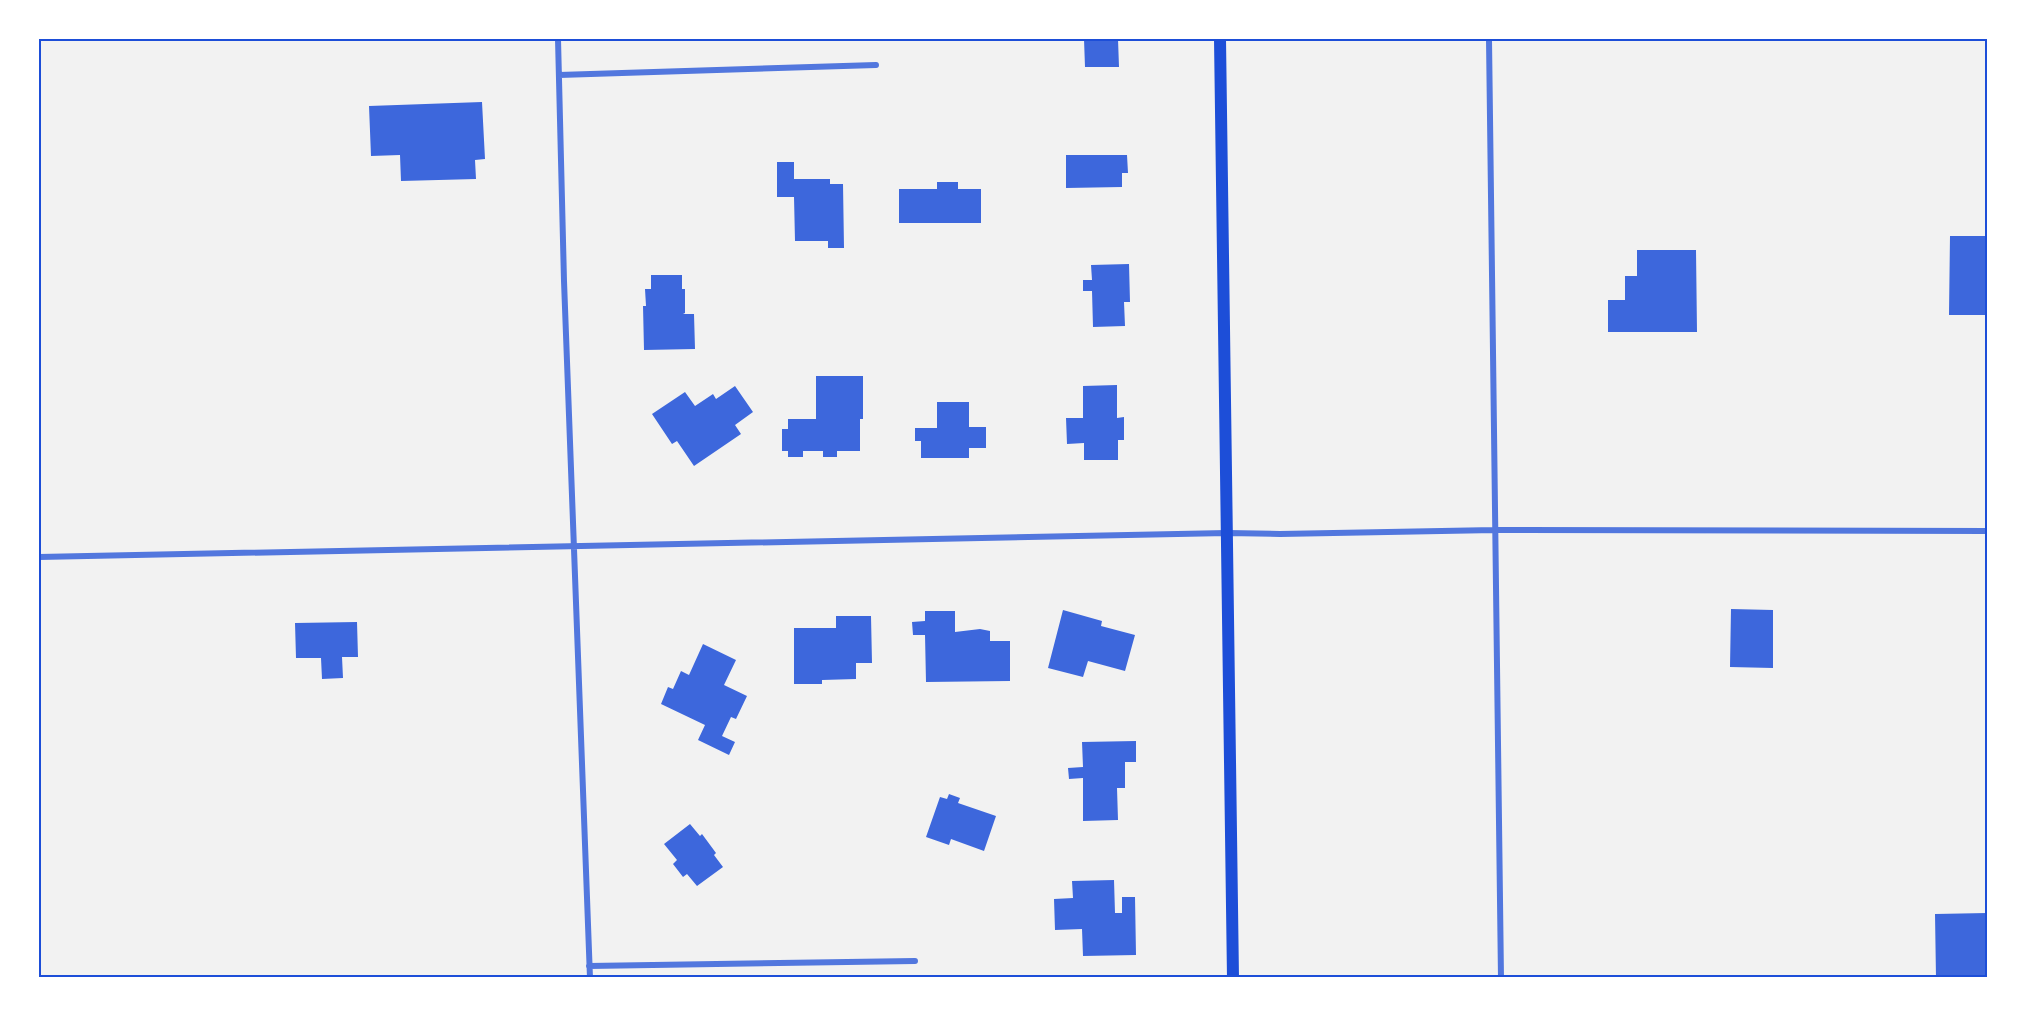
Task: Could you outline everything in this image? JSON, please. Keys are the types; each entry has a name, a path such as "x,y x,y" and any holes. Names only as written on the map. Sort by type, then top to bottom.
{"main road":[{"path":"1220,39 1233,978"}],"street":[{"path":"558,39 564,281 590,978"},
{"path":"1489,39 1501,978"},
{"path":"559,75 876,65"},
{"path":"39,557 1227,533 1495,530 1987,531"},
{"path":"589,966 915,961"}],"building":[{"path":"1084,39 1118,39 1119,67 1085,67"},
{"path":"482,102 485,159 475,160 476,179 401,181 400,155 371,156 369,106"},
{"path":"1066,155 1127,155 1128,173 1122,173 1122,187 1066,188"},
{"path":"777,162 794,162 794,179 830,179 830,184 843,184 844,248 828,248 828,241 795,241 794,197 777,197"},
{"path":"937,182 958,182 958,189 981,189 981,223 899,223 899,189 937,189"},
{"path":"1950,236 1987,236 1987,315 1949,315"},
{"path":"1637,250 1696,250 1697,332 1608,332 1608,300 1625,300 1625,276 1637,276"},
{"path":"1129,264 1130,302 1124,302 1125,326 1093,327 1092,291 1083,291 1083,280 1092,280 1091,265"},
{"path":"651,275 682,275 682,289 685,289 685,313 683,314 694,314 695,349 644,350 643,306 646,306 645,289 651,289"},
{"path":"816,376 863,376 860,451 837,451 837,457 823,457 823,451 803,451 803,457 788,457 788,451 782,451 782,429 788,429 788,419 816,419"},
{"path":"1117,385 1117,418 1124,417 1124,440 1118,440 1118,460 1084,460 1084,443 1067,444 1066,418 1083,418 1083,386"},
{"path":"735,386 753,412 735,425 741,434 694,466 677,441 672,444 652,414 685,392 695,406 713,394 716,399"},
{"path":"937,402 969,402 969,427 986,427 986,448 969,448 969,458 921,458 921,441 915,441 915,428 937,428"},
{"path":"1731,609 1773,610 1773,668 1730,667"},
{"path":"1063,610 1102,621 1101,626 1135,635 1125,671 1088,661 1083,677 1048,668"},
{"path":"925,611 955,611 955,632 980,629 990,631 990,641 1010,641 1010,681 926,682 925,635 913,635 912,622 925,621"},
{"path":"836,616 871,616 872,663 856,663 856,679 822,680 822,684 794,684 794,628 836,628"},
{"path":"357,622 358,657 342,657 343,678 322,679 321,658 296,658 295,623"},
{"path":"703,644 736,660 724,685 747,696 736,719 731,717 722,736 735,742 729,755 698,740 705,725 661,704 668,687 673,689 681,671 689,675"},
{"path":"1136,741 1136,762 1125,762 1125,788 1117,788 1118,820 1083,821 1083,778 1069,779 1068,768 1083,767 1082,742"},
{"path":"949,794 960,798 958,803 996,816 984,851 951,839 949,845 926,837 940,797 947,799"},
{"path":"690,824 700,836 702,834 723,867 697,886 687,874 683,877 673,864 677,860 664,844"},
{"path":"1114,880 1115,913 1122,913 1122,897 1135,897 1136,955 1083,956 1082,929 1055,930 1054,899 1073,898 1072,881"},
{"path":"1987,913 1987,978 1936,978 1935,914"}]}
